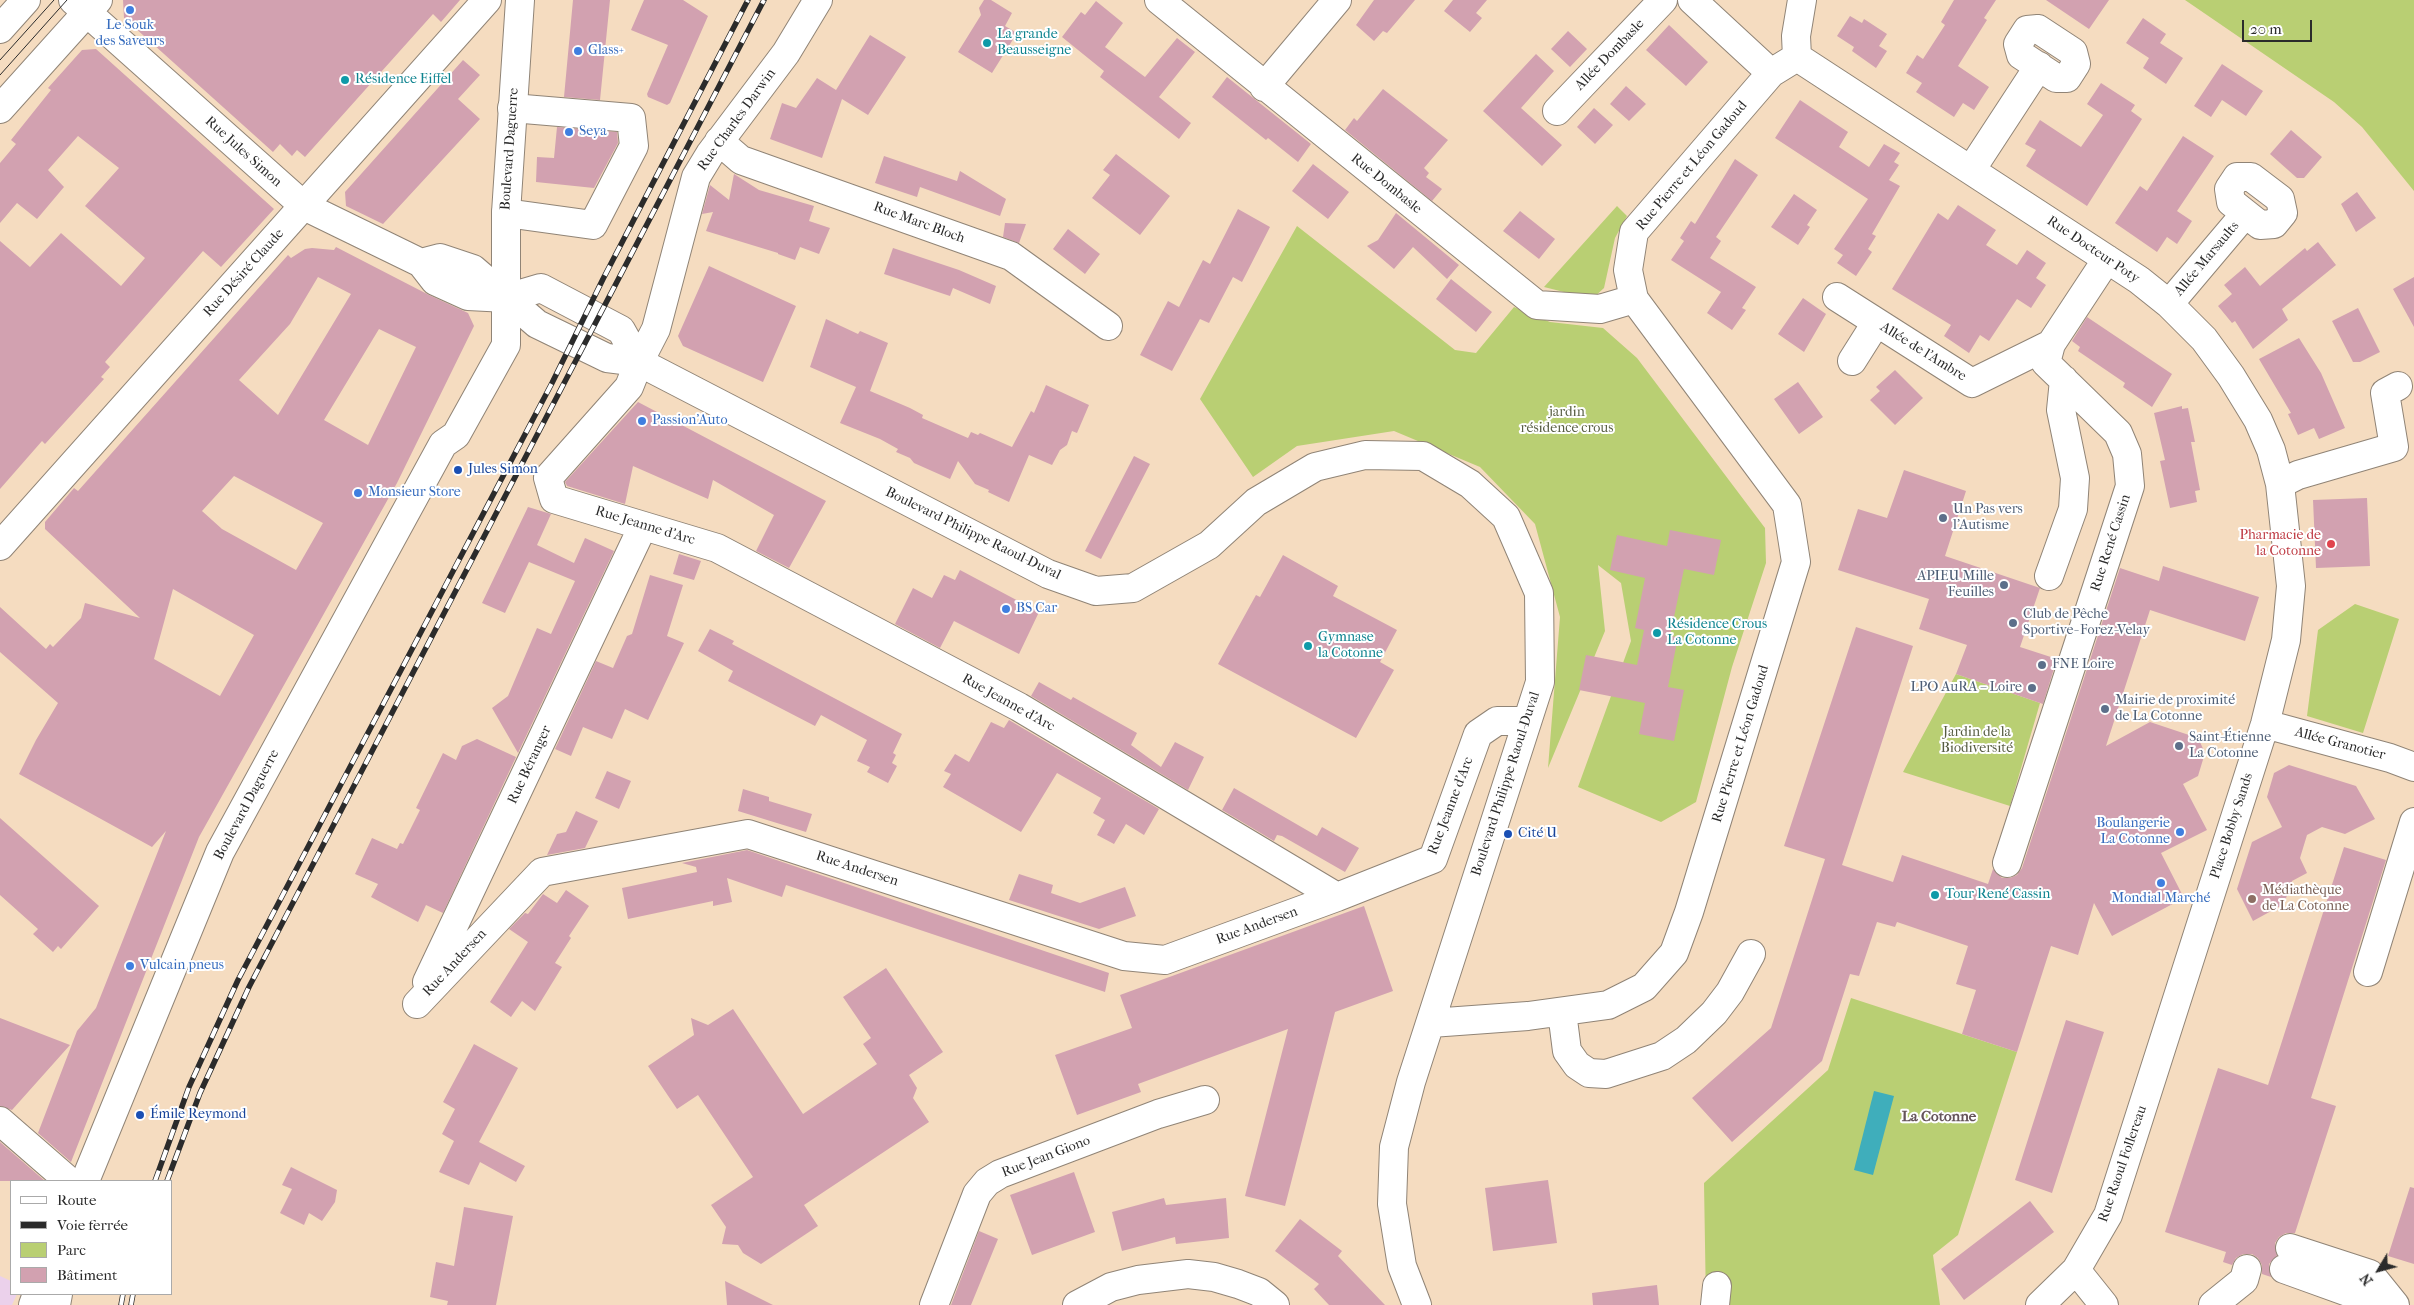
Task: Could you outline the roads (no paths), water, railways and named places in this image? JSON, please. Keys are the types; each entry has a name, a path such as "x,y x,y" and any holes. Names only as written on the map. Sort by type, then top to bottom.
{"street":[{"path":"0,29 26,0"},
{"name":"Rue Désiré Claude","path":"0,546 487,0"},
{"name":"Boulevard Daguerre","path":"85,1180 220,852 443,444 456,435 506,345 506,213 512,108 519,45 520,0"},
{"name":"Rue Charles Darwin","path":"639,362 656,329 696,177 719,141 786,53 818,0"},
{"name":"Rue Dombasle","path":"1159,0 1264,87 1537,305 1600,309 1634,299"},
{"path":"1264,87 1337,0"},
{"name":"Allée Dombasle","path":"1557,111 1662,0"},
{"path":"1692,0 1771,73"},
{"path":"1797,57 1796,36 1802,0"},
{"path":"0,109 86,4"},
{"name":"Rue Jules Simon","path":"86,4 304,206 421,263 435,281 468,296 507,298"},
{"name":"Rue Pierre et Léon Gadoud","path":"1431,1023 1562,1012 1608,1005 1644,987 1674,953 1692,902 1796,562 1787,504 1634,299 1628,270 1634,232 1771,73 1797,57"},
{"name":"Rue Docteur Poty","path":"1797,57 2107,259 2169,304 2204,339 2231,376 2258,420 2271,450 2280,484 2291,586"},
{"path":"1971,170 2039,66"},
{"path":"506,213 593,225 634,146 631,118 512,108"},
{"name":"Rue Marc Bloch","path":"719,141 741,160 1011,256 1108,326"},
{"name":"Allée Marsaults","path":"2169,304 2245,214"},
{"path":"2051,344 2107,259"},
{"path":"507,298 541,288 621,330 639,362"},
{"name":"Allée de l'Ambre","path":"1837,297 1972,383 2051,344"},
{"name":"Allée de l'Ambre","path":"1852,361 1876,322"},
{"name":"Rue René Cassin","path":"2007,863 2130,486 2127,454 2118,433 2046,363 2051,344"},
{"name":"Rue Jeanne d'Arc","path":"639,362 629,386 548,478 554,499 718,548 1019,707 1337,897 1434,859 1478,734 1497,721 1527,721"},
{"name":"Boulevard Philippe Raoul-Duval","path":"639,362 1048,574 1096,591 1133,588 1141,584 1209,545 1256,502 1315,466 1365,455 1424,456 1470,484 1506,517 1539,593 1540,682 1411,1082 1394,1147 1392,1204 1402,1266 1417,1305"},
{"path":"2049,576 2073,509 2075,478 2061,410 2064,380"},
{"path":"2280,484 2298,475 2394,447 2385,393 2398,386"},
{"name":"Rue Béranger","path":"417,1004 643,526"},
{"name":"Place Bobby Sands","path":"2166,1033 2265,724 2286,640 2291,586"},
{"name":"Allée Granotier","path":"2265,724 2390,758 2414,767"},
{"path":"2368,972 2414,822"},
{"name":"Rue Andersen","path":"417,1004 542,872 748,834 1124,956 1165,960 1337,897"},
{"path":"1562,1012 1567,1051 1577,1065 1589,1073 1606,1074 1662,1056 1686,1040 1720,1006 1752,954"},
{"name":"Rue Raoul Follereau","path":"2040,1305 2076,1270 2108,1214 2166,1033"},
{"name":"Rue Jean Giono","path":"934,1305 978,1194 987,1182 1000,1174 1158,1114 1205,1100"},
{"path":"0,1121 69,1180"},
{"path":"2384,1305 2287,1259 2370,1274 2395,1305"},
{"path":"2213,1305 2244,1280 2247,1269"},
{"path":"2076,1270 2104,1305"},
{"path":"1077,1305 1111,1287 1138,1280 1188,1274 1214,1277 1238,1284 1259,1292 1275,1305"}],"water":[{"path":"1874,1091 1894,1096 1873,1175 1854,1170"}],"tram line":[{"path":"0,60 54,0"},
{"path":"0,75 67,0"}],"railway":[{"path":"155,1180 189,1087 238,980 552,383 603,279 748,0"},
{"path":"167,1180 200,1093 249,987 764,0"},
{"path":"121,1305 123,1295"},
{"path":"131,1305 133,1295"}],"place":[{"name":"Le Souk des Saveurs","path":"130,10"},
{"name":"La grande Beausseigne","path":"987,43"},
{"name":"Glass+","path":"578,51"},
{"name":"Résidence Eiffel","path":"345,80"},
{"name":"Seya","path":"569,132"},
{"name":"Passion'Auto","path":"642,421"},
{"name":"Jules Simon","path":"458,470"},
{"name":"Monsieur Store","path":"358,493"},
{"name":"Un Pas vers l'Autisme","path":"1943,518"},
{"name":"Pharmacie de la Cotonne","path":"2331,544"},
{"name":"APIEU Mille Feuilles","path":"2004,585"},
{"name":"BS Car","path":"1006,609"},
{"name":"Club de Pêche Sportive- Forez-Velay","path":"2013,623"},
{"name":"Résidence Crous La Cotonne","path":"1657,633"},
{"name":"Gymnase la Cotonne","path":"1308,646"},
{"name":"FNE Loire","path":"2042,665"},
{"name":"LPO AuRA – Loire","path":"2032,688"},
{"name":"Mairie de proximité de La Cotonne","path":"2105,709"},
{"name":"Saint-Étienne La Cotonne","path":"2179,746"},
{"name":"Boulangerie La Cotonne","path":"2180,832"},
{"name":"Cité U","path":"1508,834"},
{"name":"Mondial Marché","path":"2161,883"},
{"name":"Tour René Cassin","path":"1935,895"},
{"name":"Médiathèque de La Cotonne","path":"2252,899"},
{"name":"Vulcain pneus","path":"130,966"},
{"name":"Émile Reymond","path":"140,1115"}],"district":[{"name":"La Cotonne","path":"1939,1117"}],"park label":[{"name":"jardin résidence crous","path":"1567,422"},
{"name":"Jardin de la Biodiversité","path":"1977,742"}]}
